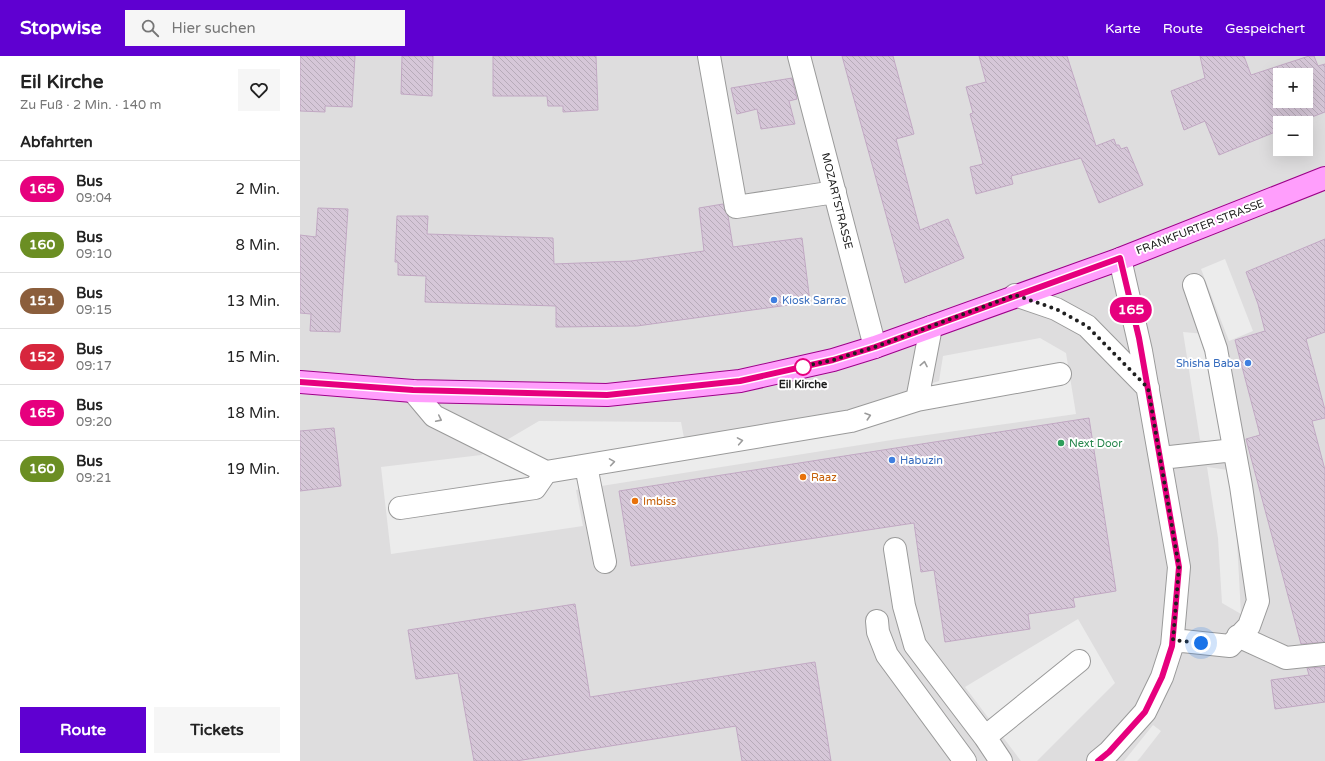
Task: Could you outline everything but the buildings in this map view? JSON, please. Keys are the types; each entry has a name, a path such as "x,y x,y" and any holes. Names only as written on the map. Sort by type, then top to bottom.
{"main road":[{"name":"FRANKFURTER STRASSE","path":"300,382 413,390 607,395 740,381 833,360 875,347 1120,258 1325,178"}],"street":[{"path":"709,56 736,207 835,192"},
{"name":"MOZARTSTRASSE","path":"799,56 875,347"},
{"path":"1098,761 1109,752 1145,712 1162,677 1173,640 1179,567 1148,388 1136,326 1130,306 1120,258"},
{"path":"1173,640 1230,646 1249,626 1258,601 1216,349 1194,285"},
{"path":"1015,295 1056,309 1087,326 1148,388"},
{"path":"917,400 931,327"},
{"path":"413,390 434,416 546,472 851,421 917,400 1060,374"},
{"path":"1161,458 1234,450"},
{"path":"586,466 605,562"},
{"path":"400,508 535,488 546,472"},
{"path":"896,549 904,606 915,645 985,737 1001,761"},
{"path":"877,621 878,632 887,654 965,761"},
{"path":"1238,636 1286,658 1325,654"},
{"path":"985,737 1079,661"}],"shaded area":[{"path":"300,56 1325,56 1325,761 300,761"},
{"path":"1225,259 1253,331 1229,341 1201,269"},
{"path":"1183,332 1205,334 1222,443 1200,440"},
{"path":"1040,338 1066,353 1076,414 898,439 576,490 583,526 391,554 381,467 481,455 539,421 681,422 684,438 834,415 939,381 943,356"},
{"path":"1207,467 1228,470 1237,541 1241,614 1222,603 1218,538"},
{"path":"1078,619 1115,683 1037,761 1021,761 965,687"},
{"path":"1153,725 1161,731 1140,758 1137,761 1124,761"}],"bus line":[{"name":"165","path":"300,382 373,389 607,395 740,381 833,360 875,347 1120,258 1130,306 1139,338 1179,567 1173,640 1162,677 1145,712 1109,752 1098,761"}],"place":[{"name":"Kiosk Sarrac","path":"774,300"},
{"name":"Shisha Baba","path":"1248,363"},
{"name":"Eil Kirche","path":"803,367"},
{"name":"Next Door","path":"1061,443"},
{"name":"Habuzin","path":"892,460"},
{"name":"Raaz","path":"803,477"},
{"name":"Imbiss","path":"635,501"}],"route":[{"path":"803,367 801,367 833,360 875,347 1015,295 1056,309 1087,326 1148,388 1179,567 1173,640 1201,643"}]}
